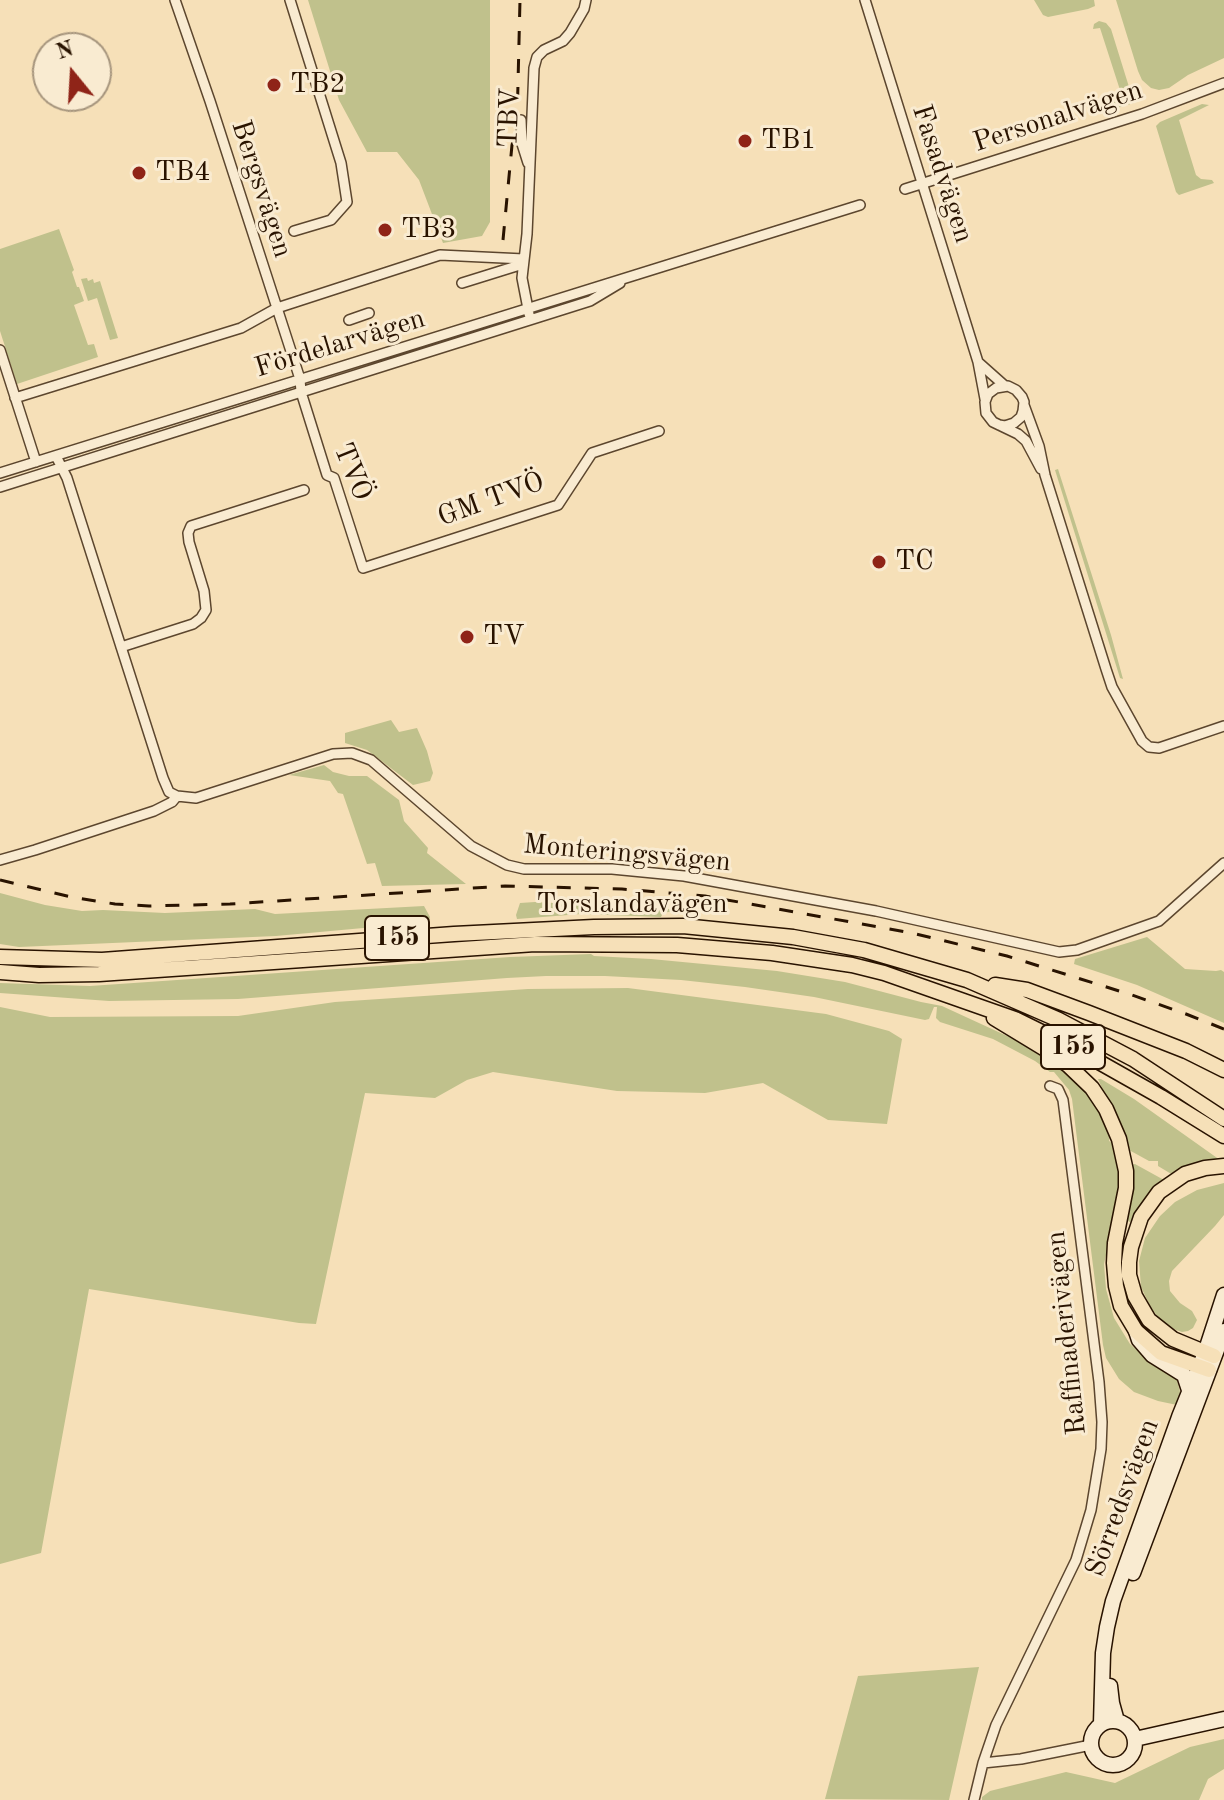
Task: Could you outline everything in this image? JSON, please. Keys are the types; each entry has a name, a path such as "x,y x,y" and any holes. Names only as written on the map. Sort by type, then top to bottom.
{"main road":[{"name":"Torslandavägen","path":"0,957 102,960 537,929 683,926 793,937 881,954 967,980 1059,1020 1133,1059 1224,1119"},
{"name":"Torslandavägen","path":"0,972 99,974 535,944 650,944 751,950 852,965 913,982 1015,1019 1076,1049 1224,1136"},
{"path":"967,980 1027,990 1186,1051 1224,1070"},
{"path":"962,999 1068,1065 1092,1088 1110,1116 1126,1171 1114,1263 1121,1306 1136,1331 1161,1353 1207,1362"},
{"path":"1207,1362 1149,1320 1135,1296 1129,1275 1129,1259 1141,1217 1159,1192 1185,1174 1224,1166"}],"street":[{"name":"Bergsvägen","path":"175,0 300,379 301,392"},
{"path":"290,0 341,163 347,202 331,220 294,231"},
{"name":"TBV","path":"531,319 522,278 537,57 570,33 586,0"},
{"name":"Fasadvägen","path":"865,0 978,362 987,416 1026,441 1045,475"},
{"name":"Personalvägen","path":"905,189 1142,114 1224,83"},
{"path":"521,120 522,144 530,183"},
{"name":"Fördelarvägen","path":"61,464 300,379 860,205"},
{"path":"15,398 241,328 277,308 440,255 523,262"},
{"path":"462,283 523,262"},
{"name":"Fördelarvägen","path":"61,464 590,301 637,273"},
{"path":"349,320 369,313"},
{"path":"0,350 36,462"},
{"name":"Fasadvägen","path":"978,362 1005,386 1019,392 1023,399 1112,687 1142,741 1156,749 1224,726"},
{"path":"985,399 993,389 1005,386"},
{"name":"TVÖ","path":"301,392 327,475 334,478 363,568"},
{"path":"999,425 1016,421 1024,405"},
{"name":"GM TVÖ","path":"363,568 558,505 592,453 659,431"},
{"path":"0,476 36,462 61,464"},
{"path":"0,476 61,464"},
{"path":"0,490 61,464"},
{"path":"0,860 154,811 177,796 169,792 163,778 61,464"},
{"path":"121,647 193,624 206,610 204,591 189,542 191,526 304,490"},
{"name":"Monteringsvägen","path":"177,796 196,798 333,754 352,753 371,760 471,846 516,868 612,869 684,876 876,911 1062,952 1084,948 1159,921 1224,863"},
{"name":"Raffinaderivägen","path":"974,1800 983,1763 1001,1714 1076,1560 1091,1510 1101,1449 1099,1382 1063,1100 1058,1089 1050,1086"},
{"name":"Sörredsvägen","path":"1117,1721 1112,1703 1111,1659 1121,1607 1207,1362 1224,1295"},
{"path":"1136,1331 1139,1340 1152,1355 1184,1375 1190,1393"},
{"name":"Sörredsvägen","path":"1101,1724 1103,1653 1113,1601 1179,1417 1224,1331"},
{"path":"1135,1739 1224,1719"},
{"path":"1117,1721 1128,1726 1135,1739 1135,1749 1126,1761 1110,1765 1095,1755 1091,1745 1094,1732 1101,1724 1117,1721"},
{"path":"983,1763 1091,1745"}],"green space":[{"path":"308,0 490,0 490,222 482,236 443,243 419,180 397,152 367,152 339,100"},
{"path":"1034,0 1094,0 1095,6 1048,17 1043,15"},
{"path":"1116,0 1224,0 1224,58 1169,88 1151,88 1138,71"},
{"path":"1099,21 1111,29 1134,103 1114,109 1107,95 1120,90 1100,28 1093,29"},
{"path":"1202,104 1209,105 1179,120 1196,175 1214,183 1179,195 1156,126"},
{"path":"59,229 84,301 74,305 88,345 94,344 98,357 17,384 0,331 0,249"},
{"path":"87,278 88,281 93,279 94,283 100,281 118,338 110,340 97,298 88,301 81,279"},
{"path":"1058,469 1123,679 1120,678 1055,470"},
{"path":"391,720 399,732 417,728 433,773 430,781 413,785 367,750 345,743 345,733"},
{"path":"324,765 333,772 367,776 399,800 404,821 428,848 427,853 466,884 382,886 375,863 367,864 343,794 338,793 330,781 289,775"},
{"path":"0,893 82,911 165,913 255,909 275,914 424,906 430,917 429,922 276,936 19,947 0,944"},
{"path":"520,903 705,911 668,912 661,917 581,914 517,919"},
{"path":"1147,937 1185,969 1224,972 1224,1023 1137,985 1074,964 1075,959"},
{"path":"591,954 777,971 845,982 942,1006 1018,1041 1067,1071 1097,1107 1110,1135 1109,1141 1115,1144 1119,1161 1120,1192 1104,1264 1106,1289 1114,1318 1130,1344 1176,1377 1181,1395 1177,1405 1134,1392 1119,1379 1106,1358 1069,1090 1054,1072 1035,1061 993,1039 940,1022 936,1018 937,1007 925,1020 814,997 745,987 605,976 507,978 238,999 109,1001 0,993 0,983 90,986"},
{"path":"628,988 826,1014 889,1031 902,1039 887,1124 828,1120 763,1083 705,1093 617,1091 493,1072 467,1080 435,1098 365,1093 316,1324 89,1289 41,1553 0,1564 0,1007 50,1017 238,1016 335,1002 528,989"},
{"path":"1098,1079 1134,1099 1220,1160 1173,1175 1158,1166 1158,1161 1149,1161 1129,1150"},
{"path":"1135,1164 1164,1180 1145,1198 1129,1222 1130,1165"},
{"path":"1224,1183 1224,1215 1172,1271 1169,1281 1170,1291 1192,1311 1197,1320 1193,1328 1182,1332 1168,1326 1157,1316 1141,1287 1139,1261 1145,1238 1160,1216 1175,1202 1197,1190"},
{"path":"979,1667 949,1800 825,1799 858,1676"},
{"path":"1224,1739 1224,1769 1208,1779 1199,1800 982,1800 990,1791 1066,1772 1115,1783 1190,1747"}],"railway":[{"path":"503,240 512,145 517,125 520,0"},
{"path":"0,880 71,897 149,906 230,904 505,886 622,889 705,896 912,933 1007,956 1132,995 1224,1029"}],"place":[{"name":"TB2","path":"274,85"},
{"name":"TB1","path":"745,141"},
{"name":"TB4","path":"139,173"},
{"name":"TB3","path":"385,230"},
{"name":"TC","path":"879,562"},
{"name":"TV","path":"467,637"}]}
